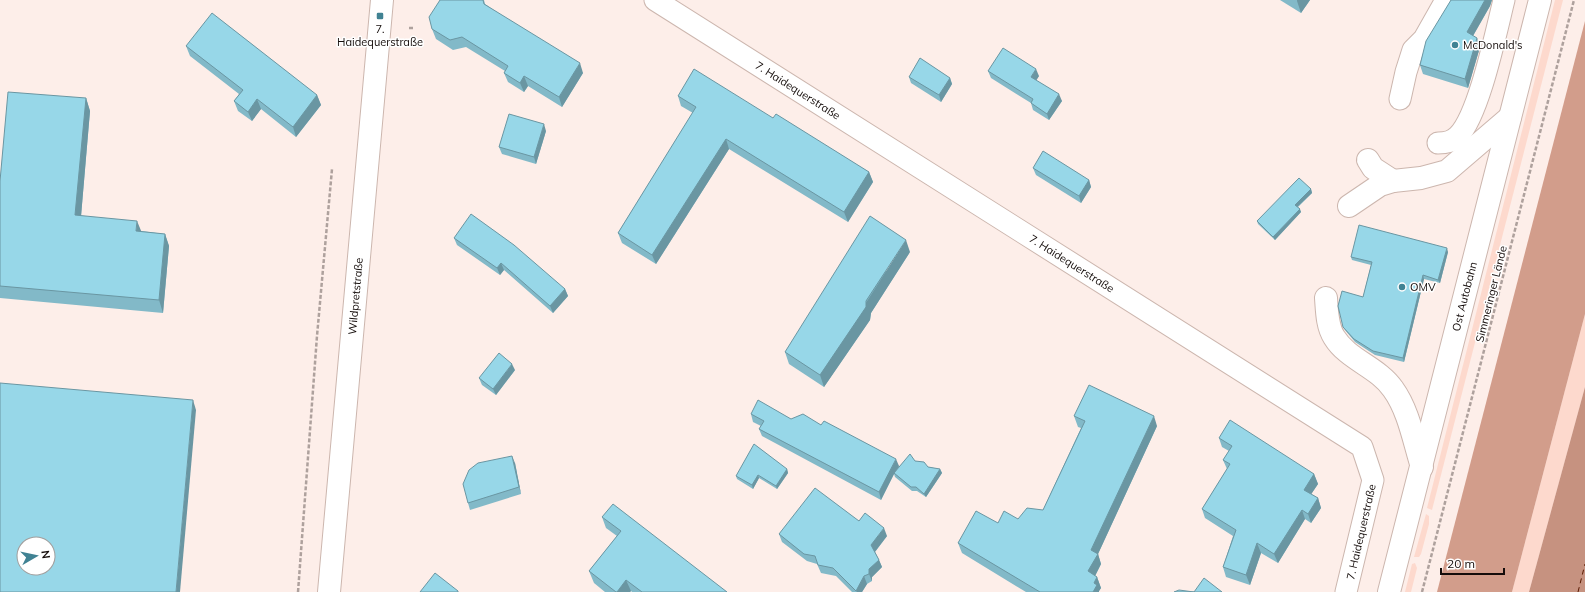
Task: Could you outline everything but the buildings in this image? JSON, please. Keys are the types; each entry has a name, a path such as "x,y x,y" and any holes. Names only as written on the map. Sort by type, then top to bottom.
{"main road":[{"name":"Wildpretstraße","path":"329,592 382,0"},
{"name":"Ost Autobahn","path":"1390,592 1540,0"},
{"path":"1349,206 1380,185 1421,178 1447,171 1510,117"},
{"path":"1368,160 1373,168 1393,182"},
{"path":"1326,298 1327,318 1333,336 1344,350 1377,372 1393,389 1403,408 1422,467"}],"street":[{"name":"7. Haidequerstraße","path":"655,0 1362,447 1373,480 1346,592"},
{"path":"1400,98 1413,50 1424,39 1446,0"},
{"path":"1438,143 1447,143 1458,136 1468,122 1478,98 1504,0"}],"path":[{"name":"Simmeringer Lände","path":"1422,592 1574,0"},
{"path":"298,592 317,336 332,170"}],"shaded area":[{"path":"1555,0 1563,0 1432,510 1427,508"},
{"path":"1585,21 1585,314 1512,592 1437,592"},
{"path":"1585,314 1585,387 1529,592 1512,592"},
{"path":"1585,387 1585,592 1529,592"},
{"path":"1426,514 1429,516 1429,524 1421,554 1419,557 1414,557"},
{"path":"1415,563 1417,568 1411,592 1405,592 1412,564"}],"ferry route":[{"path":"1578,592 1585,564"}],"place":[{"name":"7. Haidequerstraße","path":"380,16"},
{"name":"McDonald's","path":"1455,45"},
{"name":"OMV","path":"1402,287"}]}
